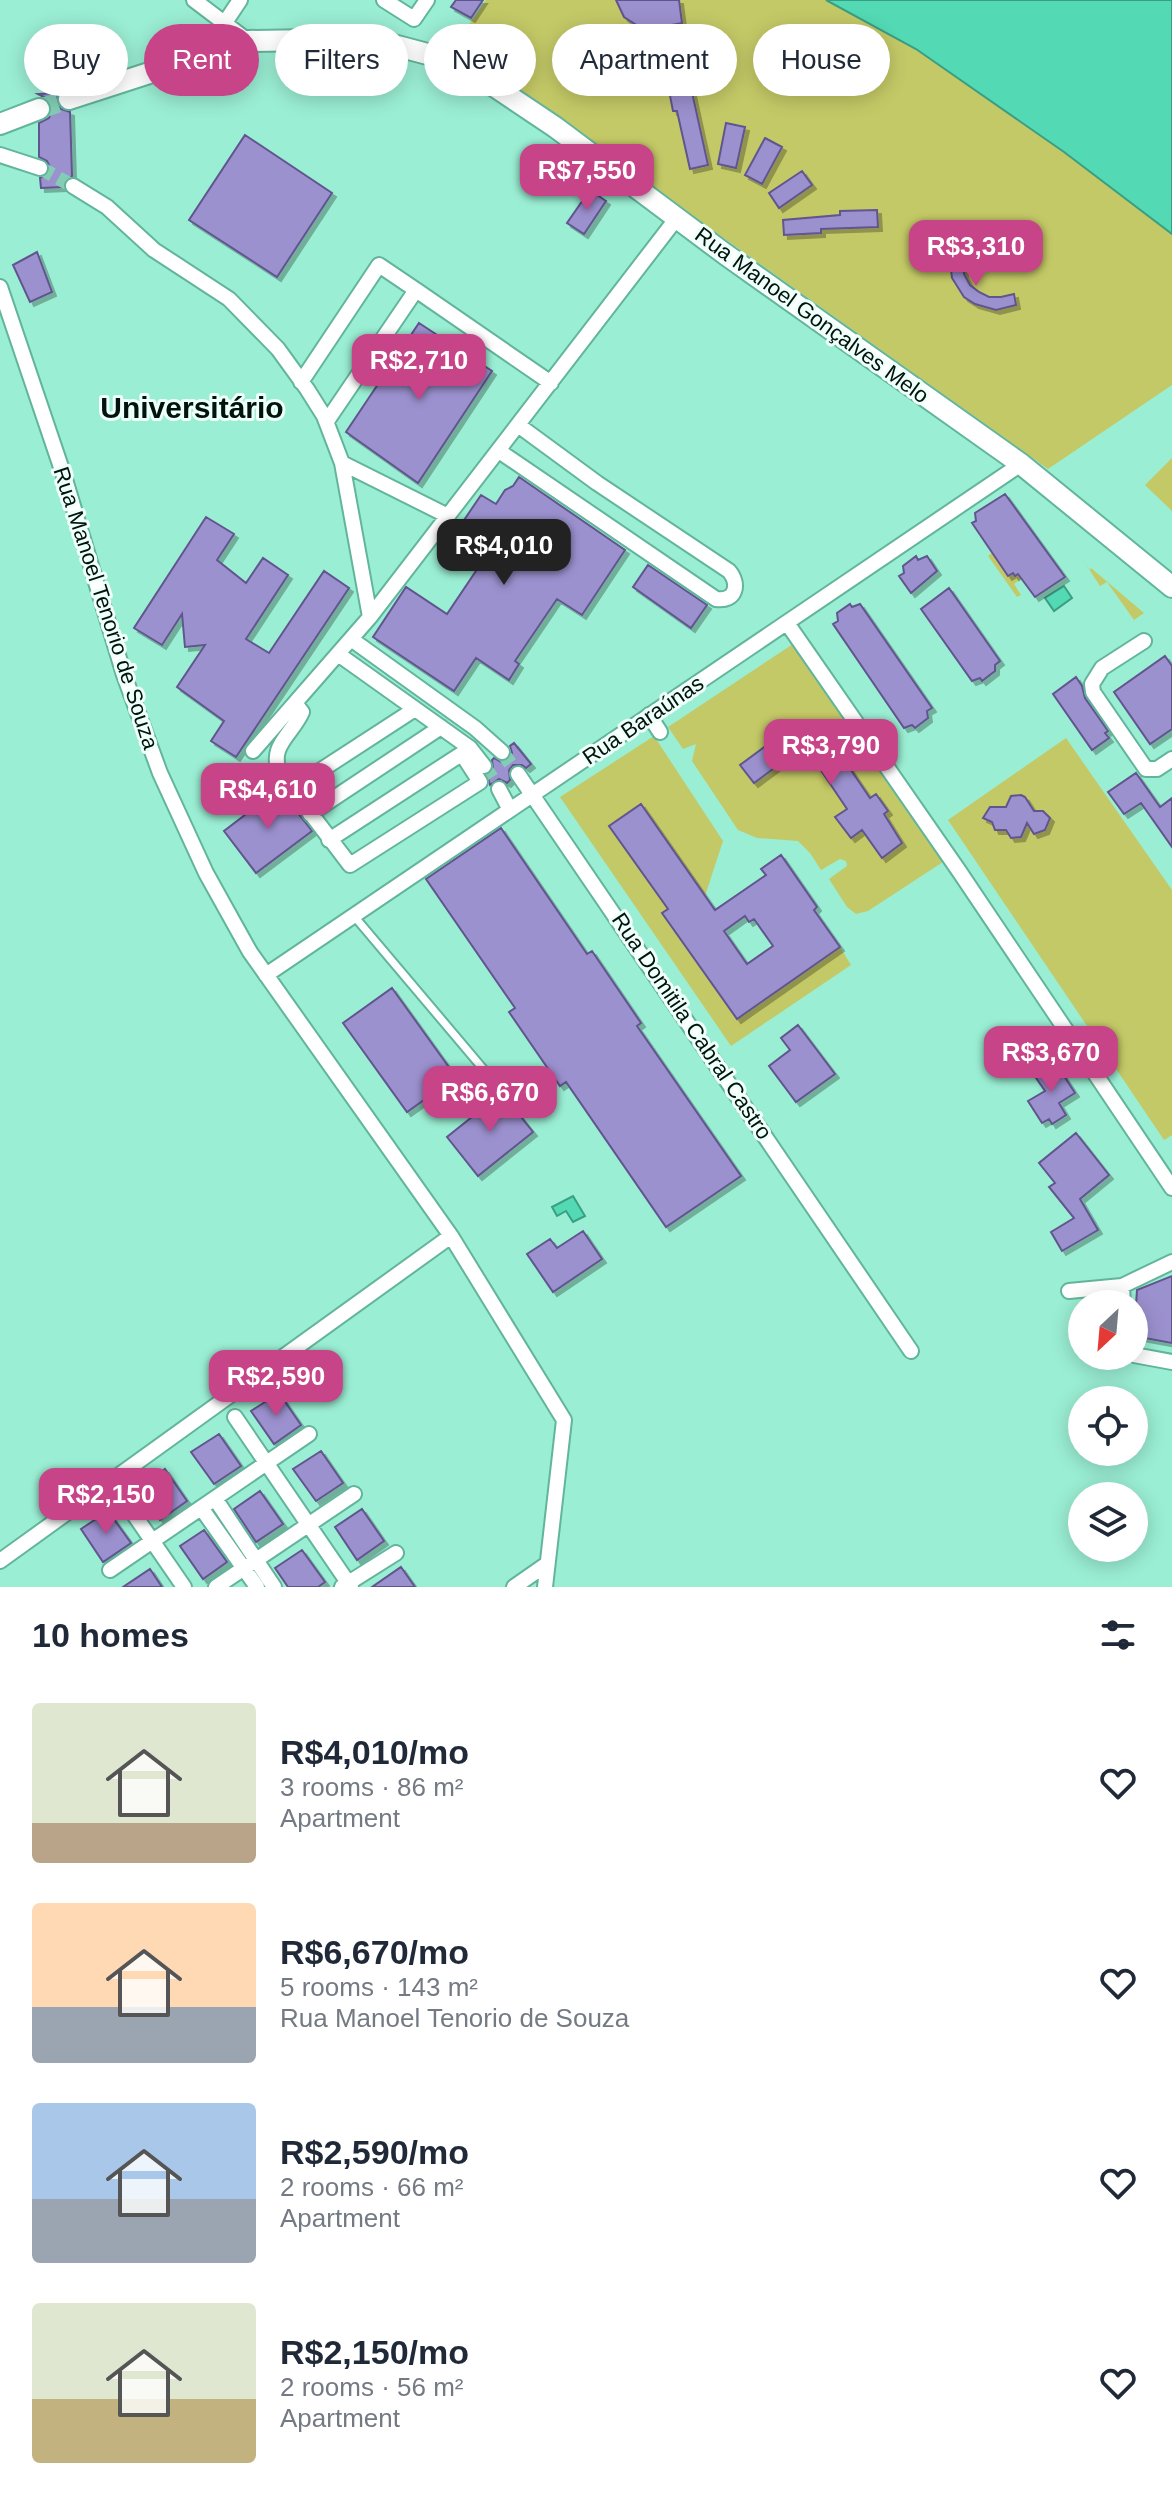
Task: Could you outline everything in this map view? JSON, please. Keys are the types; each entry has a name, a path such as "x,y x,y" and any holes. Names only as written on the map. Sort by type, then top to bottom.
{"street":[{"path":"194,0 224,24 240,0"},
{"path":"384,0 414,19 427,0"},
{"name":"Rua Manoel Gonçalves Melo","path":"259,41 371,39 450,60 479,76 535,113 676,219 1021,464 1172,587"},
{"name":"Rua Manoel Gonçalves Melo","path":"69,99 144,75"},
{"path":"0,124 39,109"},
{"path":"0,155 40,168"},
{"path":"73,186 107,207 154,250 229,299 261,330 301,382 327,421 342,463 370,617"},
{"path":"253,751 370,617 676,219"},
{"path":"301,382 379,265 551,383"},
{"name":"Rua Manoel Tenorio de Souza","path":"0,287 64,476 124,675 160,773 206,873 250,952 451,1236 564,1420 545,1587"},
{"path":"327,421 416,290"},
{"path":"499,451 716,599 726,599 734,590 736,580 729,571 597,483 518,425"},
{"path":"342,463 448,516"},
{"name":"Rua Baraúnas","path":"266,975 1021,464"},
{"path":"787,623 1172,1188"},
{"path":"338,654 441,727 483,764 500,750 475,728 351,639"},
{"path":"1144,641 1102,668 1092,684 1093,692 1146,769 1157,769 1171,761"},
{"path":"295,703 302,712 277,751 275,762 348,864 352,865 480,782 466,751"},
{"path":"292,789 415,709"},
{"path":"649,715 660,732"},
{"path":"310,814 441,727"},
{"path":"329,840 466,751"},
{"name":"Rua Domitila Cabral Castro","path":"518,774 911,1351"},
{"path":"499,789 510,810"},
{"path":"0,1561 451,1236"},
{"path":"1080,1290 1122,1286 1172,1262"},
{"path":"1122,1286 1122,1290"},
{"path":"1148,1358 1172,1362"},
{"path":"235,1417 347,1585 396,1553"},
{"path":"110,1570 309,1434"},
{"path":"216,1587 354,1494"},
{"path":"122,1497 184,1587"},
{"path":"216,1500 274,1587"},
{"path":"202,1509 257,1587"},
{"path":"514,1587 547,1564"}],"lane":[{"path":"354,916 490,1077"}],"shaded area":[{"path":"486,0 826,0 870,24 753,24 753,96 890,96 890,35 916,49 1064,152 1172,234 1172,385 1048,469 524,96 536,96 536,24 469,24"},
{"path":"826,0 1172,0 1172,234 1064,152 916,49 890,35 890,24 870,24"},
{"path":"1172,458 1172,511 1145,485"},
{"path":"1032,530 1053,560 1045,565 1043,563 1014,584 1021,595 1017,597 988,556 993,552 1015,576"},
{"path":"1083,560 1090,570 1091,568 1144,613 1134,620 1107,582 1100,586"},
{"path":"1064,586 1072,598 1054,611 1045,598"},
{"path":"793,644 946,860 868,911 856,914 847,907 829,879 847,866 846,861 840,859 821,870 798,841 757,838 738,830 692,761 696,744 683,749 668,727"},
{"path":"654,736 723,841 705,896 610,826 668,909 662,914 737,1019 840,947 851,965 731,1046 560,797"},
{"path":"1066,738 1172,890 1172,1135 1164,1140 948,820"},
{"path":"573,1196 585,1216 573,1222 566,1211 557,1216 552,1207"}],"building":[{"path":"456,0 483,0 471,18 451,7"},
{"path":"616,0 679,0 682,23 635,24 624,17"},
{"path":"42,96 58,96 57,104 70,112 72,176 65,180 63,187 41,188 40,178 47,175 50,167 47,161 39,157 39,123 49,118 52,110 48,99"},
{"path":"670,96 693,96 708,165 690,169 677,111 673,111"},
{"path":"726,123 745,127 736,168 718,164"},
{"path":"245,135 332,193 277,277 189,220"},
{"path":"765,138 782,147 762,184 745,175"},
{"path":"802,171 812,185 779,208 769,193"},
{"path":"590,190 606,201 584,234 567,223"},
{"path":"877,210 878,227 821,229 821,233 784,235 783,220 840,215 840,211"},
{"path":"37,252 52,292 30,302 13,265"},
{"path":"949,255 963,256 964,274 970,285 979,292 989,297 1014,294 1016,305 996,310 964,297 952,278"},
{"path":"419,323 492,371 418,483 346,432"},
{"path":"519,477 625,550 582,615 557,599 515,661 519,664 509,680 476,658 454,691 373,637 406,587 447,614 488,553 456,532 481,495 496,504"},
{"path":"1005,494 1065,577 1035,597 1018,574 1008,576 972,523 976,521 975,513"},
{"path":"206,517 234,534 217,560 246,583 263,558 288,575 246,639 269,653 324,571 349,588 236,757 211,741 224,721 177,687 205,645 185,647 182,614 162,645 134,628"},
{"path":"916,556 918,560 927,556 937,571 911,593 899,576 904,573 903,566"},
{"path":"648,565 707,605 691,628 633,587"},
{"path":"949,588 1000,661 995,665 995,671 982,681 980,678 972,681 921,609"},
{"path":"850,604 852,607 860,604 932,708 927,711 928,718 915,728 912,725 904,728 833,624 838,621 837,613"},
{"path":"1165,656 1172,666 1172,729 1150,744 1114,692"},
{"path":"1076,677 1085,698 1108,731 1105,733 1109,738 1092,750 1053,694"},
{"path":"783,733 834,745 870,798 876,794 888,811 884,814 902,843 882,858 862,830 851,838 835,817 847,809 816,763 788,758 754,783 740,765"},
{"path":"514,743 531,764 526,768 513,765 507,783 499,779 490,785 487,775 493,769 492,760 501,762 509,759 512,753 510,746"},
{"path":"1136,773 1160,807 1172,798 1172,847 1141,803 1124,814 1108,792"},
{"path":"279,789 312,831 256,873 224,831"},
{"path":"1021,795 1034,811 1043,811 1050,818 1045,830 1034,834 1027,823 1021,837 1011,838 1006,830 995,830 992,822 983,818 990,807 1006,807 1011,796"},
{"path":"641,804 715,910 766,875 761,869 781,855 840,947 737,1019 662,913 668,909 609,826","holes":["745,916 749,922 754,919 773,946 747,964 724,931"]},
{"path":"501,828 587,954 592,951 641,1023 637,1026 741,1176 666,1227 566,1082 560,1086 509,1012 515,1008 426,879"},
{"path":"392,988 456,1077 407,1112 343,1023"},
{"path":"798,1025 835,1074 796,1102 769,1066 790,1050 781,1038"},
{"path":"1055,1062 1075,1093 1059,1103 1066,1115 1052,1124 1049,1119 1042,1123 1028,1101 1045,1091 1034,1075"},
{"path":"502,1093 533,1132 478,1176 447,1137"},
{"path":"1076,1133 1109,1175 1080,1199 1098,1230 1062,1251 1051,1232 1074,1218 1049,1187 1055,1183 1039,1163"},
{"path":"583,1231 602,1259 553,1292 527,1254 550,1239 557,1248"},
{"path":"1172,1276 1172,1343 1148,1339 1148,1290 1137,1290"},
{"path":"279,1393 301,1425 274,1444 251,1411"},
{"path":"219,1434 241,1466 214,1484 191,1452"},
{"path":"321,1451 343,1483 316,1501 293,1469"},
{"path":"165,1469 187,1501 160,1520 138,1487"},
{"path":"260,1491 283,1524 256,1542 234,1509"},
{"path":"362,1509 384,1541 357,1560 335,1527"},
{"path":"108,1511 131,1543 103,1562 81,1529"},
{"path":"204,1530 227,1562 203,1579 180,1546"},
{"path":"302,1550 325,1582 318,1587 288,1587 275,1568"},
{"path":"401,1567 415,1587 372,1587"},
{"path":"150,1569 162,1587 123,1587"}],"tunnel":[{"path":"39,109 69,99"},
{"path":"40,168 73,186"},
{"path":"502,752 518,774"},
{"path":"484,766 499,789"}],"district":[{"name":"Universitário","path":"192,407"}]}
